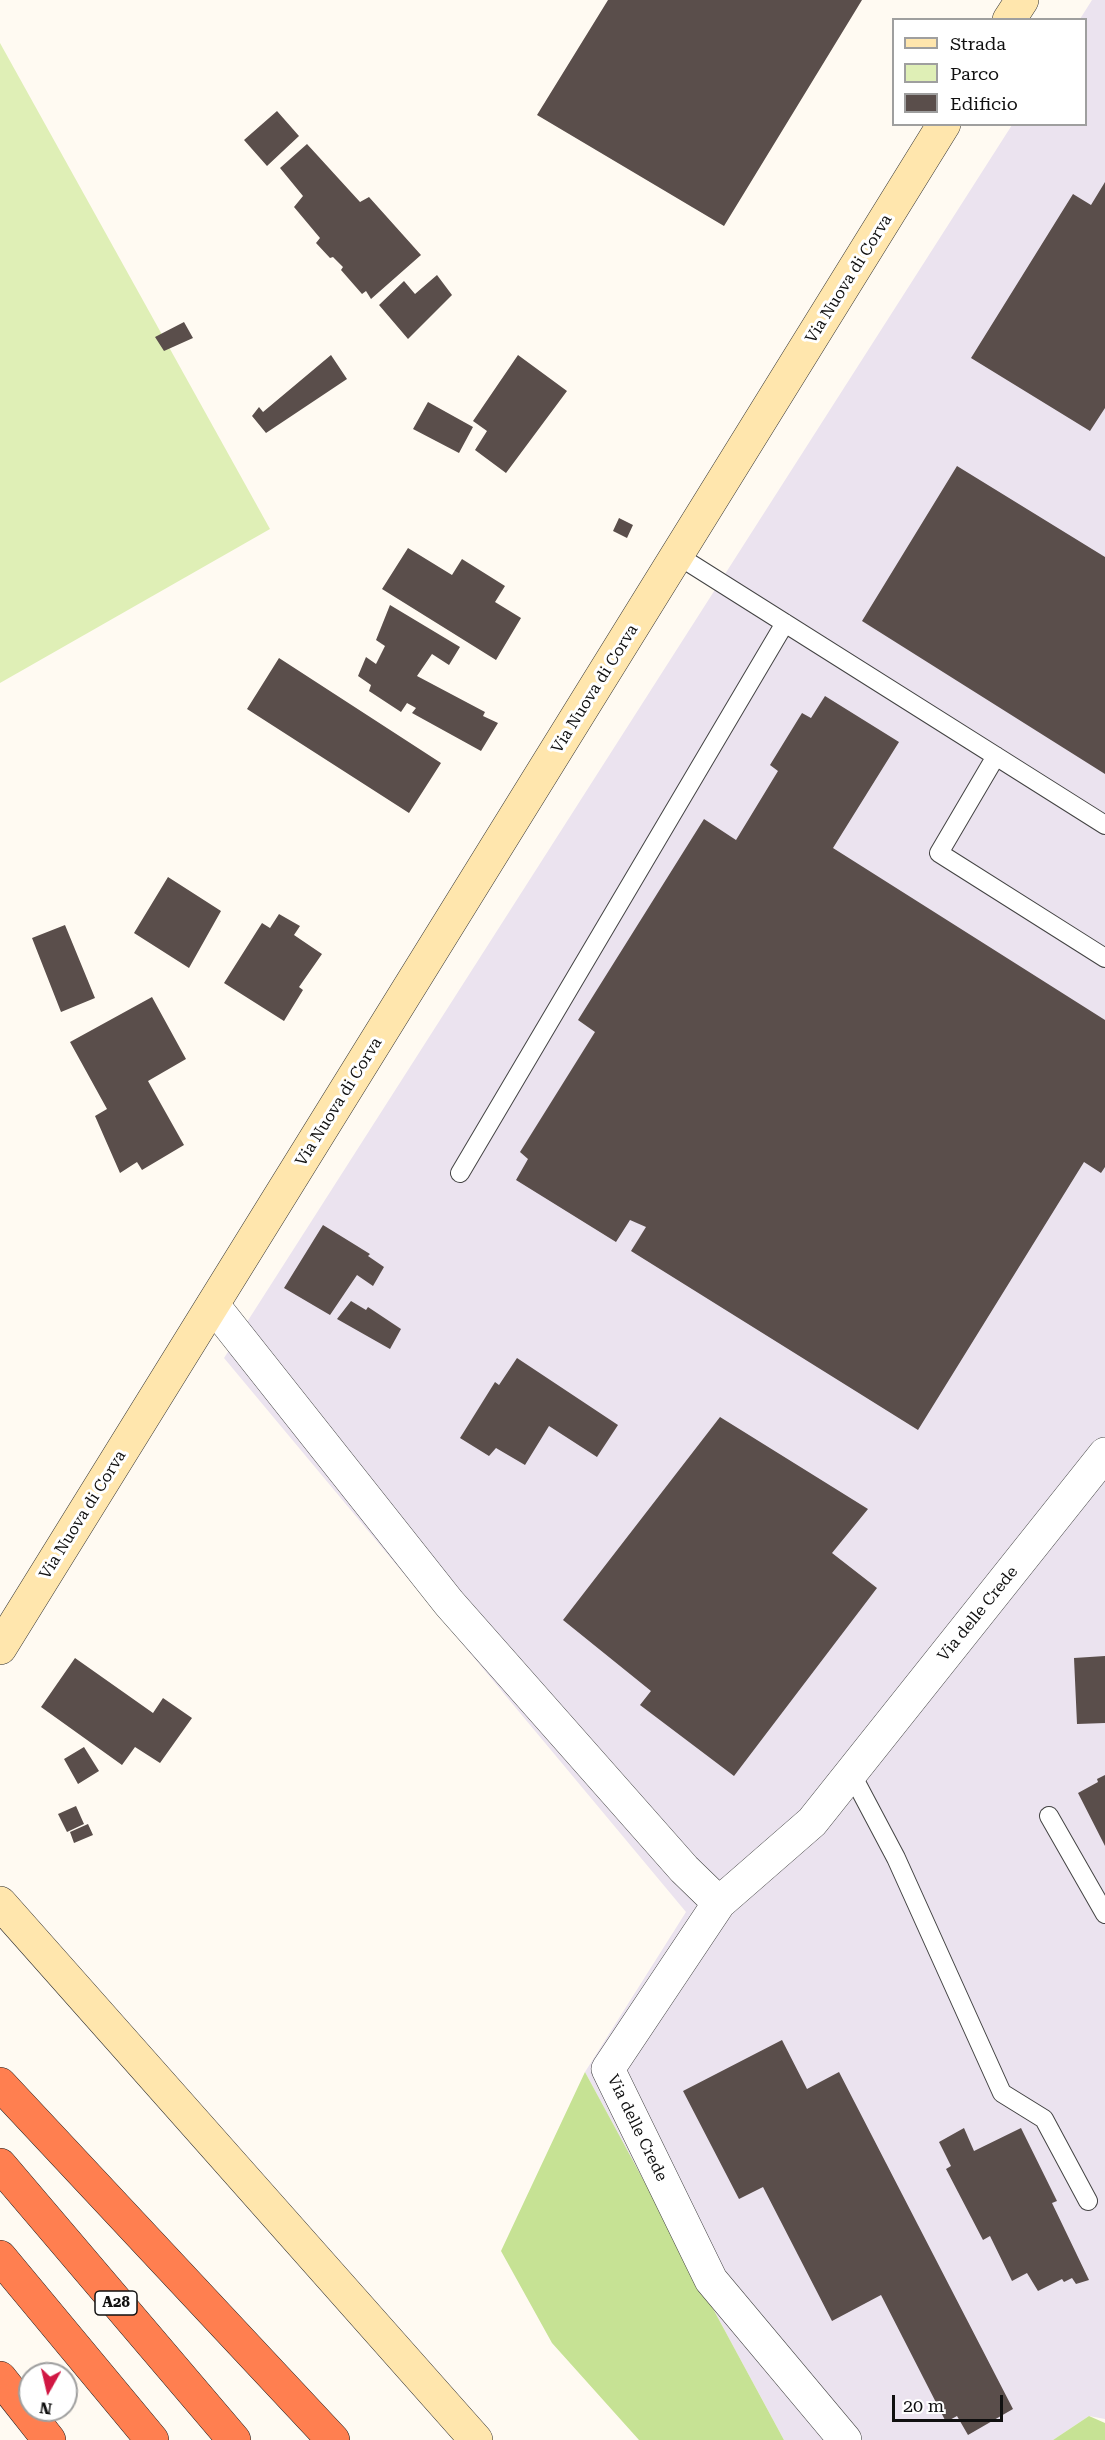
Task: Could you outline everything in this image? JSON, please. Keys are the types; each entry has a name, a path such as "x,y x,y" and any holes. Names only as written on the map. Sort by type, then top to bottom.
{"highway":[{"path":"0,2084 333,2440"},
{"name":"A28","path":"0,2165 234,2440"},
{"path":"0,2257 152,2440"},
{"path":"0,2378 49,2440"}],"main road":[{"path":"1010,18 1022,0"},
{"name":"Via Nuova di Corva","path":"0,1648 943,126"},
{"path":"0,1903 476,2440"}],"street":[{"path":"213,1305 449,1603 684,1869 719,1904"},
{"name":"Via delle Crede","path":"845,2440 711,2280 608,2069 719,1904 812,1822 1105,1454"}],"lane":[{"path":"677,555 1105,825"},
{"path":"460,1173 785,623"},
{"path":"996,756 939,853 1105,958"},
{"path":"851,1773 896,1858 1002,2093 1044,2119 1088,2201"},
{"path":"1049,1816 1105,1914"}],"shaded area":[{"path":"1092,0 1105,0 1105,2419 1089,2416 1053,2440 784,2440 585,2072 686,1912 224,1358 1011,126 1087,126 1087,18 1081,18"}],"green space":[{"path":"0,43 270,529 0,683"},
{"path":"585,2072 784,2440 639,2440 552,2343 501,2251"},
{"path":"1089,2416 1105,2423 1105,2440 1053,2440"}],"building":[{"path":"608,0 862,0 724,226 537,115"},
{"path":"277,111 299,136 267,166 244,140"},
{"path":"307,144 360,202 369,197 421,255 371,299 366,291 362,294 341,270 343,267 333,257 330,258 316,243 320,238 294,207 303,196 280,168"},
{"path":"1105,182 1105,408 1090,431 971,358 1073,194 1091,205"},
{"path":"437,275 452,295 408,339 379,305 404,281 415,294"},
{"path":"184,322 193,338 164,351 155,337"},
{"path":"331,355 347,379 266,433 252,416 259,407 263,412"},
{"path":"518,355 567,391 506,473 475,450 487,431 473,421"},
{"path":"428,402 473,427 459,453 413,429"},
{"path":"957,466 1105,557 1105,774 862,621"},
{"path":"619,518 633,525 627,538 613,531"},
{"path":"408,548 452,575 462,559 505,586 495,602 521,618 496,660 382,589"},
{"path":"390,605 460,647 449,665 432,654 417,676 485,712 483,716 498,723 481,751 412,713 416,708 407,703 401,712 369,691 371,685 358,676 366,657 376,664 385,646 376,640"},
{"path":"279,658 441,763 409,813 247,709"},
{"path":"825,696 899,742 833,848 1105,1020 1105,1167 1101,1173 1084,1162 918,1430 631,1251 646,1227 630,1220 616,1242 516,1180 528,1159 520,1152 595,1032 578,1020 704,819 736,840 778,771 770,765 802,713 811,718"},
{"path":"168,877 221,911 189,968 134,933"},
{"path":"279,914 300,926 294,935 322,954 299,987 303,990 284,1021 224,983 262,923 270,928"},
{"path":"65,925 95,998 61,1012 32,938"},
{"path":"152,997 186,1059 148,1081 184,1145 142,1170 137,1162 120,1173 95,1116 107,1109 70,1042"},
{"path":"323,1225 370,1254 368,1256 384,1267 373,1286 357,1275 330,1315 284,1288"},
{"path":"351,1301 366,1310 368,1307 401,1329 390,1349 337,1319"},
{"path":"517,1358 618,1425 597,1457 549,1426 525,1465 496,1448 489,1456 460,1438 495,1382 499,1385"},
{"path":"720,1417 868,1509 832,1553 877,1588 734,1776 640,1705 651,1691 563,1620"},
{"path":"1105,1656 1105,1723 1077,1724 1074,1658"},
{"path":"75,1658 153,1713 163,1698 192,1718 160,1763 135,1747 122,1765 41,1707"},
{"path":"84,1747 99,1771 78,1784 64,1759"},
{"path":"1105,1775 1105,1846 1078,1793 1098,1782 1097,1779"},
{"path":"76,1806 84,1824 67,1832 58,1814"},
{"path":"88,1824 93,1835 74,1843 70,1832"},
{"path":"782,2040 807,2089 839,2072 1013,2409 968,2435 957,2416 946,2422 881,2295 832,2321 763,2187 739,2199 683,2091"},
{"path":"964,2128 974,2151 1021,2128 1057,2201 1052,2203 1089,2280 1076,2284 1072,2278 1064,2282 1062,2279 1038,2291 1027,2273 1012,2281 990,2236 983,2240 946,2169 951,2166 939,2142"}]}
